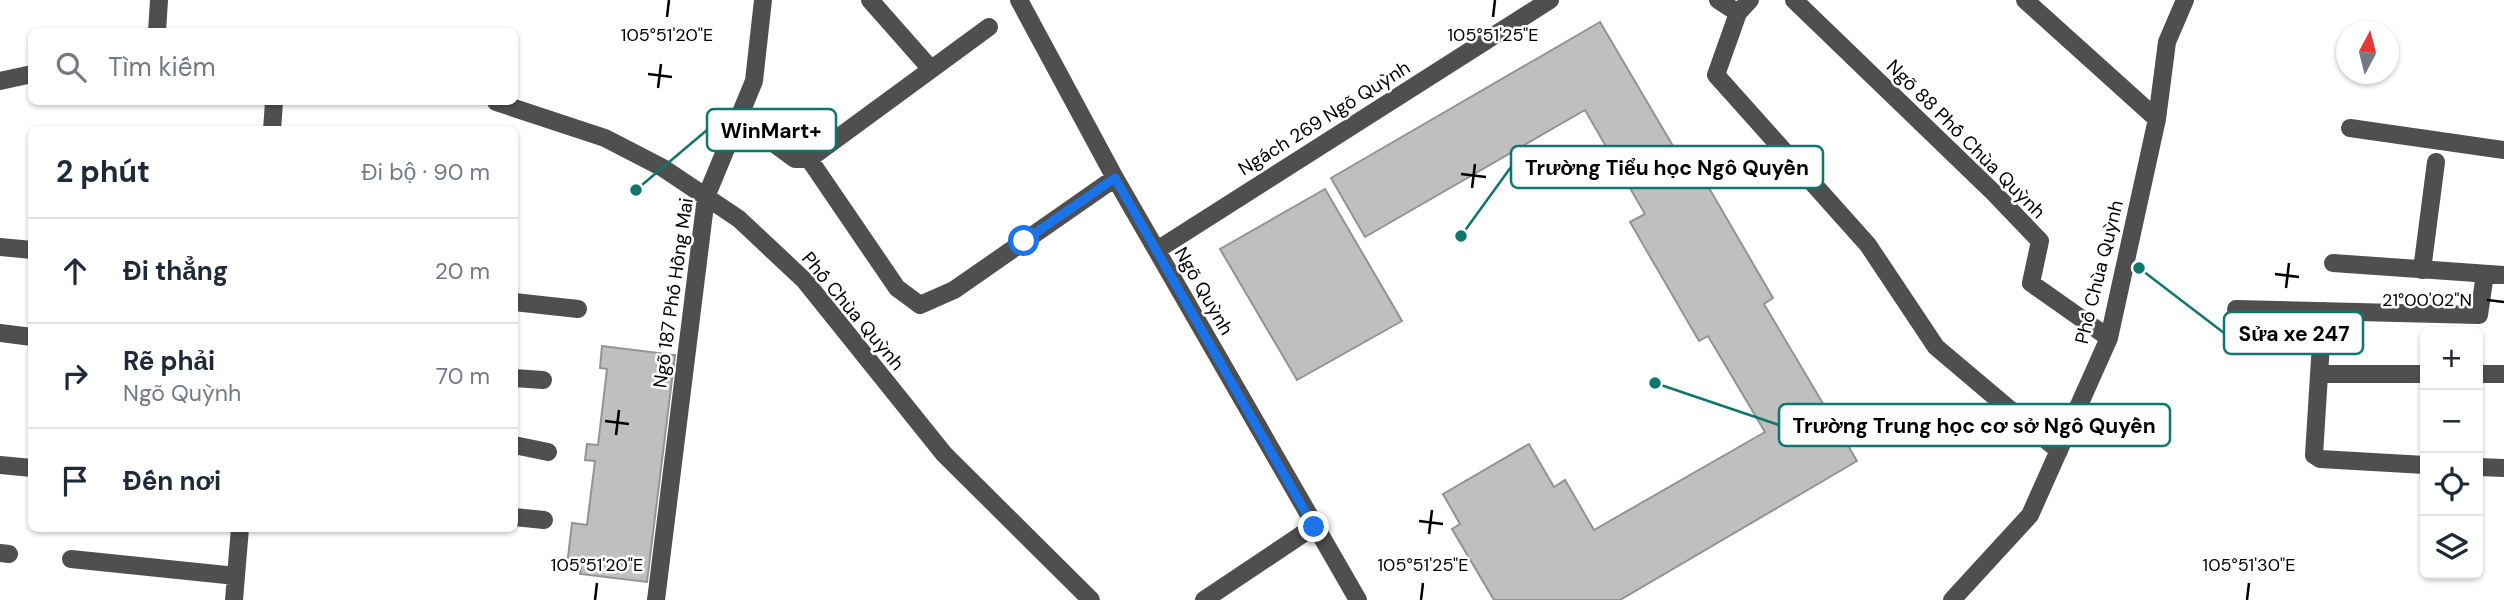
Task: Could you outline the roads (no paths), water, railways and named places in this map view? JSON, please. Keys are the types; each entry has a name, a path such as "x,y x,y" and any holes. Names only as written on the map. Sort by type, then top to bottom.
{"street":[{"path":"157,28 159,0"},
{"name":"Ngõ 187 Phố Hồng Mai","path":"656,600 706,197 754,81 763,0"},
{"path":"870,0 930,68"},
{"name":"Ngõ Quỳnh","path":"1020,0 1115,178 1358,600"},
{"name":"Ngách 269 Ngõ Quỳnh","path":"1157,250 1550,0"},
{"path":"1718,0 1744,7 1716,75 1868,245 1936,347 2059,451"},
{"name":"Ngõ 88 Phố Chùa Quỳnh","path":"1794,0 1993,192 2040,241 2031,283 2109,338"},
{"path":"2025,0 2157,119"},
{"name":"Phố Chùa Quỳnh","path":"1952,600 2030,515 2109,338 2157,119 2167,42 2182,1"},
{"path":"739,118 795,159 808,159 989,27"},
{"path":"0,81 28,75"},
{"path":"272,126 274,105"},
{"name":"Phố Chùa Quỳnh","path":"505,105 605,138 663,168 739,219 805,281 944,454 1091,600"},
{"path":"2350,128 2504,150"},
{"path":"808,159 897,288 920,305 954,290 1115,178"},
{"path":"2421,270 2436,162"},
{"path":"0,247 28,250"},
{"path":"2333,263 2504,275"},
{"path":"2236,309 2479,315 2485,274"},
{"path":"518,302 578,309"},
{"path":"2323,311 2314,455 2331,460 2420,465"},
{"path":"0,333 28,336"},
{"path":"2320,374 2420,374"},
{"path":"2483,374 2504,374"},
{"path":"518,379 543,380"},
{"path":"518,446 548,453"},
{"path":"0,465 28,468"},
{"path":"2483,467 2504,468"},
{"path":"518,517 544,520"},
{"path":"1204,600 1314,527"},
{"path":"234,600 240,532"},
{"path":"71,559 236,576"}],"place":[{"name":"WinMart+","path":"636,190"},
{"name":"Trường Tiểu học Ngô Quyền","path":"1461,236"},
{"name":"Sửa xe 247","path":"2139,268"},
{"name":"Trường Trung học cơ sở Ngô Quyền","path":"1655,383"}]}
